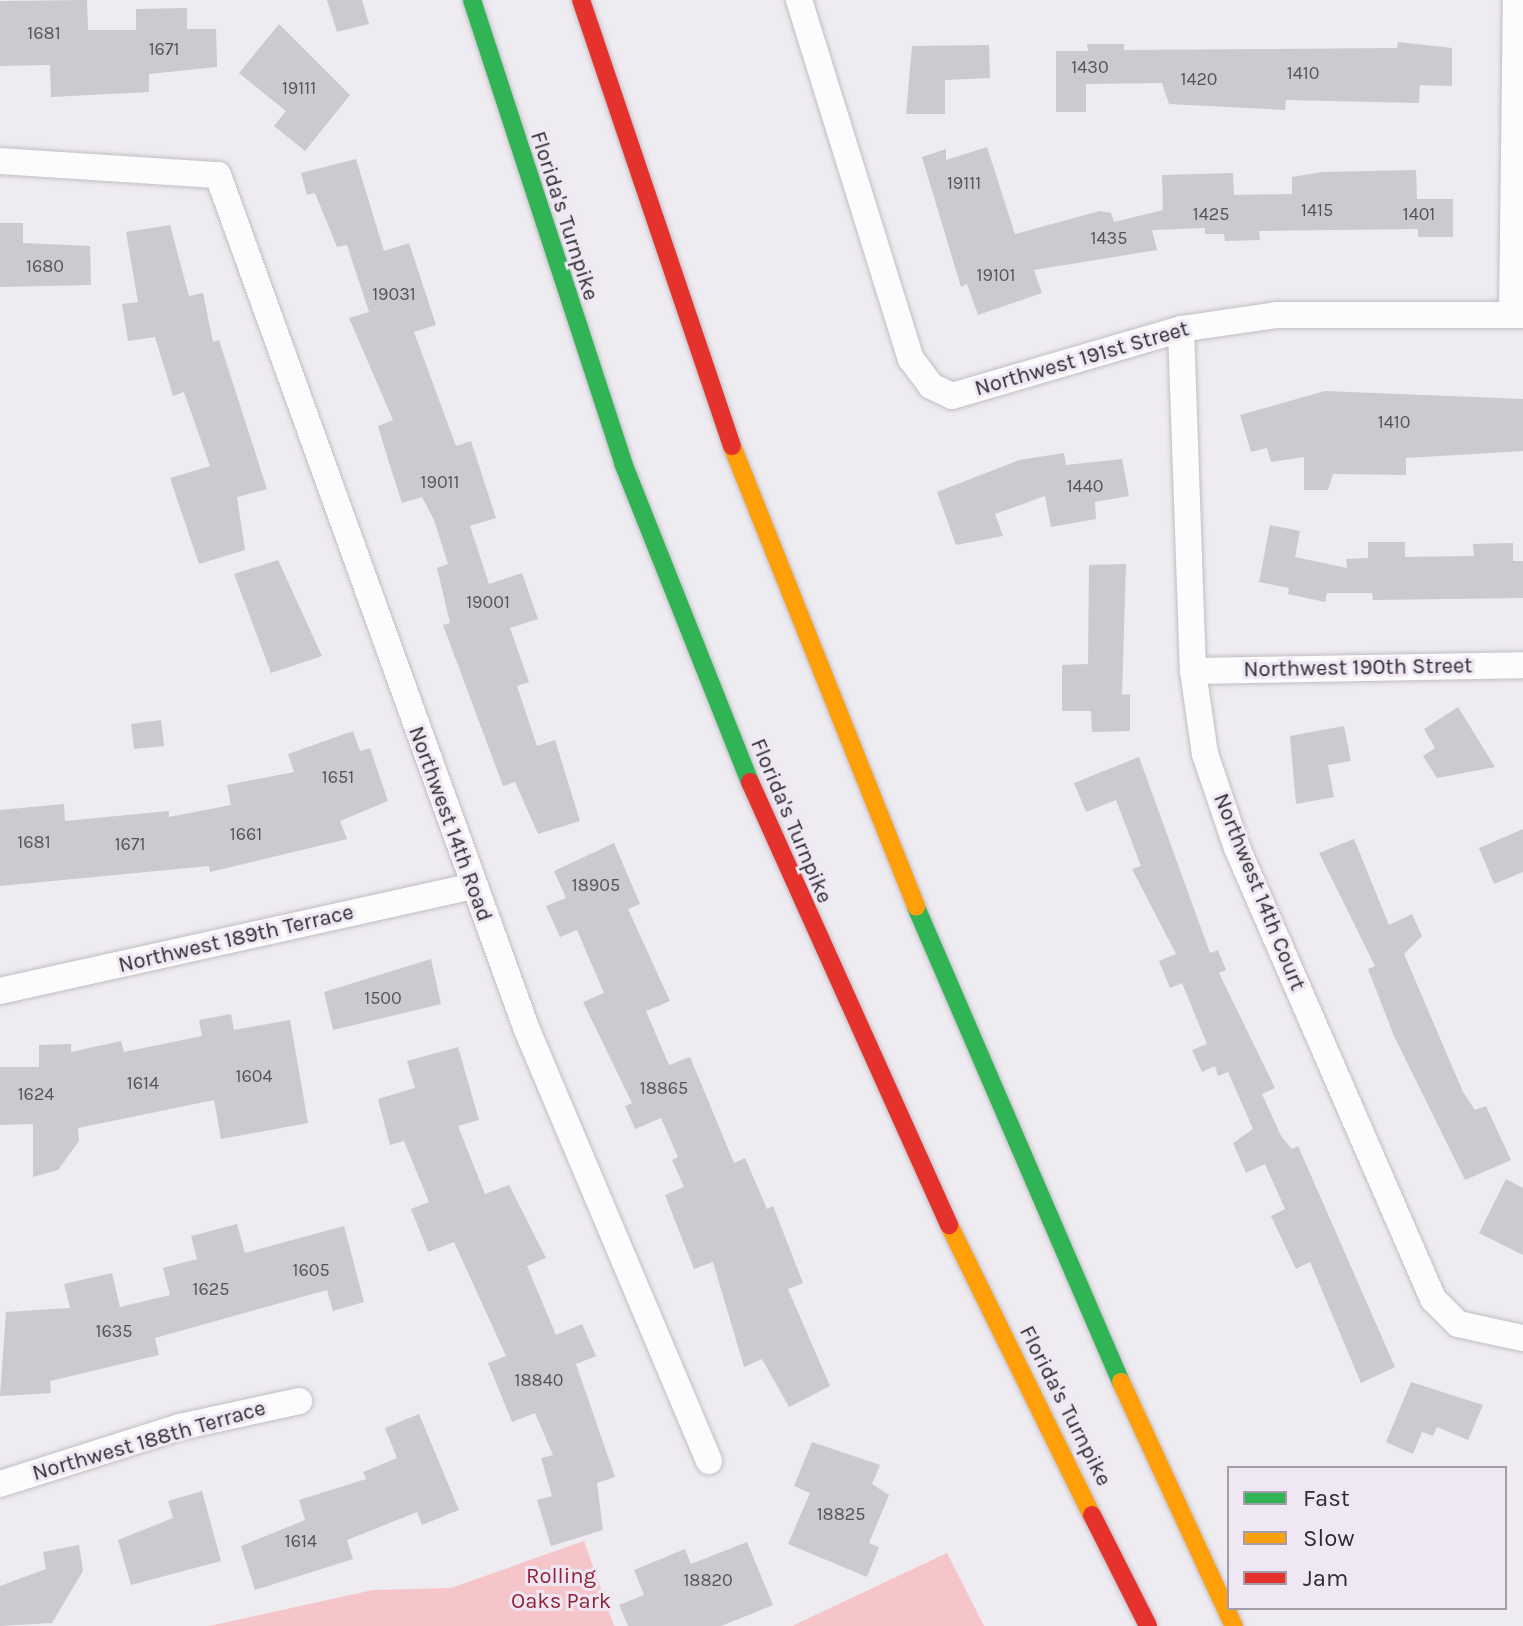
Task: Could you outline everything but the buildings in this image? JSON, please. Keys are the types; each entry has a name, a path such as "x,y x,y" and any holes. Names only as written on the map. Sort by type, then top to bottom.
{"highway":[{"name":"Florida's Turnpike","path":"472,0 618,448 789,879 915,1156 1148,1626"},
{"path":"581,0 701,364 821,677 1063,1259 1234,1626"}],"street":[{"name":"Northwest 191st Street","path":"799,0 911,359 931,386 952,396 1181,329 1277,315 1517,315"},
{"path":"1516,0 1517,315"},
{"name":"Northwest 14th Road","path":"0,161 218,175 472,886 709,1461"},
{"name":"Northwest 14th Court","path":"1181,329 1193,671 1205,754 1237,848 1433,1299 1458,1324 1523,1338"},
{"name":"Northwest 190th Street","path":"1193,671 1523,665"},
{"name":"Northwest 189th Terrace","path":"0,991 472,886"},
{"name":"Northwest 188th Terrace","path":"0,1484 180,1427 299,1401"}],"green space":[{"name":"Rolling Oaks Park","path":"584,1541 614,1626 210,1626 373,1590 451,1588"},
{"path":"947,1553 984,1626 792,1626"}],"traffic: fast":[{"path":"472,0 623,463 750,782"},
{"path":"916,907 1121,1382"}],"traffic: slow":[{"path":"732,446 916,907"},
{"path":"949,1225 1092,1515"},
{"path":"1121,1382 1234,1626"}],"traffic: jam":[{"path":"581,0 732,446"},
{"path":"750,782 949,1225"},
{"path":"1092,1515 1148,1626"}]}
